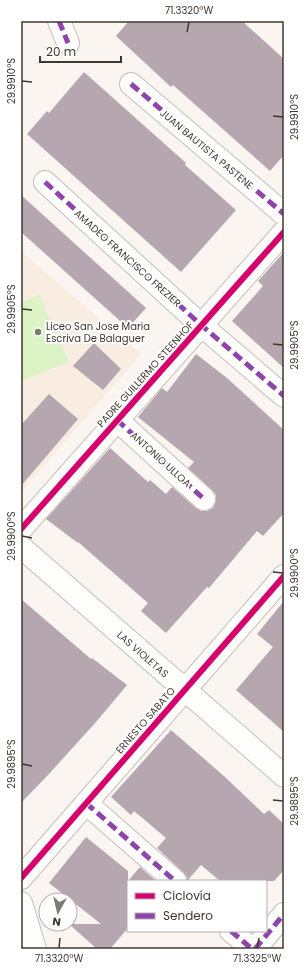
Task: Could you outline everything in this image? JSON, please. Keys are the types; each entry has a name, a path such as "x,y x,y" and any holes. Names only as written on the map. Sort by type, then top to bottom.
{"street":[{"path":"59,21 68,43"},
{"name":"JUAN BAUTISTA PASTENE","path":"131,84 284,214"},
{"name":"AMADEO FRANCISCO FREZIER","path":"45,182 201,325 284,396"},
{"name":"PADRE GUILLERMO STEENHOF","path":"21,529 284,232"},
{"name":"ANTONIO ULLOA","path":"118,420 204,499"},
{"name":"LAS VIOLETAS","path":"21,547 284,776"},
{"name":"ERNESTO SABATO","path":"21,878 282,580"},
{"path":"86,803 174,880"},
{"path":"21,903 35,949"},
{"path":"233,932 253,949 284,914"}],"shaded area":[{"name":"Liceo San Jose Maria Escriva De Balaguer","path":"21,251 141,354 21,492"}],"green space":[{"name":"Liceo San Jose Maria Escriva De Balaguer","path":"39,295 69,362 21,381 21,302"}],"building":[{"path":"129,21 242,21 284,59 284,155 270,171 173,85 171,87 116,36"},
{"path":"84,72 236,210 181,272 27,134 47,111 49,113"},
{"path":"21,195 146,308 128,328 21,232"},
{"path":"284,252 284,368 232,321 263,286 258,281"},
{"path":"94,343 121,369 103,390 73,366"},
{"path":"196,354 227,378 284,430 284,513 263,536 257,531 209,588 207,587 166,633 141,611 148,603 78,542 46,519 110,448 148,482 150,480 166,494 172,487 201,511 207,511 213,508 216,501 216,495 188,468 194,462 138,417 162,388 167,392"},
{"path":"49,394 78,419 21,486 21,425"},
{"path":"21,599 91,659 92,658 127,685 96,722 21,803"},
{"path":"284,601 284,732 236,690 273,647 257,634"},
{"path":"171,730 225,777 264,814 269,810 284,824 284,870 274,881 219,880 201,865 187,880 187,877 183,872 157,848 166,838 134,811 131,815 111,797"},
{"path":"86,837 128,871 127,929 110,949 97,949 78,932 78,924 101,924 78,906 78,892 60,892 49,883"},
{"path":"140,867 155,880 129,880"}],"marked path":[{"path":"59,21 68,43"},
{"path":"131,84 284,214"},
{"path":"45,182 201,325 284,396"},
{"path":"117,420 204,499"},
{"path":"86,803 174,880"},
{"path":"255,949 284,914"},
{"path":"232,932 252,949"}],"cycle path":[{"path":"21,529 284,232"},
{"path":"21,878 284,576"}],"place":[{"name":"Liceo San Jose Maria Escriva De Balaguer","path":"38,332"}]}
